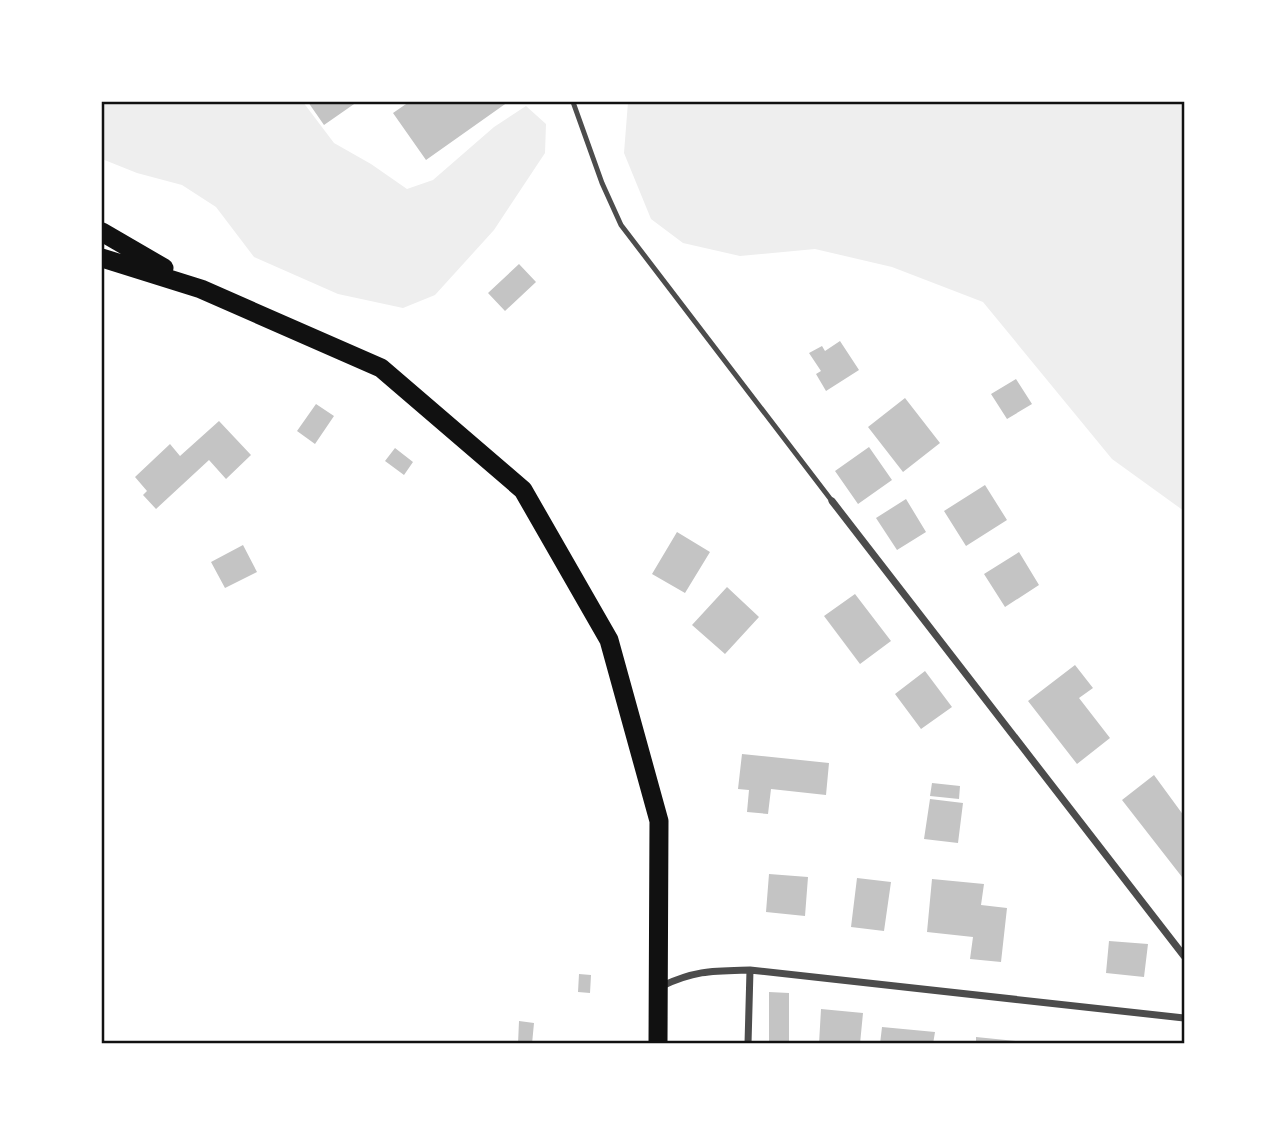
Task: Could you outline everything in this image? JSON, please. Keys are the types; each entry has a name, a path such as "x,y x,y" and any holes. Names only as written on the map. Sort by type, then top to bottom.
{"highway":[{"path":"102,232 201,289"},
{"path":"102,258 201,289 382,368 523,490 608,640 659,821 658,1044"}],"street":[{"path":"832,501 1185,956"},
{"path":"748,1044 750,970"},
{"path":"657,988 686,975 703,971 750,970 1185,1018"}],"lane":[{"path":"573,102 602,183 621,225 832,501"}],"shaded area":[{"path":"102,102 303,102 334,143 407,189 433,180 494,127 526,106 546,124 545,153 494,230 435,295 403,308 338,294 254,257 216,207 182,185 137,173 102,159"},
{"path":"628,102 1184,102 1184,511 1112,459 983,302 892,267 815,249 740,256 683,243 651,219 624,153"}],"building":[{"path":"308,102 357,102 324,125"},
{"path":"409,102 508,102 426,160 393,113"},
{"path":"519,264 536,282 505,311 488,293"},
{"path":"840,341 859,370 826,391 816,374 821,371 809,353 822,346 825,351"},
{"path":"1016,379 1032,404 1007,419 991,394"},
{"path":"905,398 940,443 903,472 868,427"},
{"path":"316,404 334,416 315,444 297,431"},
{"path":"219,421 251,455 226,479 209,460 156,509 143,495 147,491 135,477 170,444 180,456"},
{"path":"869,447 892,480 858,504 835,471"},
{"path":"395,448 413,462 404,475 385,461"},
{"path":"985,485 1007,520 966,546 944,511"},
{"path":"906,499 926,532 897,550 876,518"},
{"path":"677,532 710,552 685,593 652,574"},
{"path":"243,545 257,572 225,588 211,562"},
{"path":"1019,552 1039,585 1005,607 984,574"},
{"path":"727,587 759,617 725,654 692,625"},
{"path":"855,594 891,641 860,664 824,616"},
{"path":"1075,665 1093,688 1079,698 1110,738 1077,764 1028,701"},
{"path":"925,671 952,707 921,729 895,694"},
{"path":"742,754 829,763 826,795 771,789 768,814 747,812 749,790 738,789"},
{"path":"1154,775 1184,816 1182,877 1122,800"},
{"path":"932,783 960,786 959,799 930,796"},
{"path":"930,799 963,803 958,843 924,839"},
{"path":"769,874 808,877 805,916 766,912"},
{"path":"857,878 891,882 884,931 851,927"},
{"path":"932,879 984,884 981,905 1007,908 1001,962 970,959 973,937 927,932"},
{"path":"1109,941 1148,944 1144,977 1106,973"},
{"path":"579,974 591,975 590,993 578,992"},
{"path":"769,992 789,993 789,1044 769,1044"},
{"path":"821,1009 863,1013 860,1044 819,1044"},
{"path":"519,1021 534,1023 532,1044 518,1044"},
{"path":"882,1027 935,1032 933,1044 880,1044"},
{"path":"976,1037 1025,1042 1025,1044 976,1044"}]}
